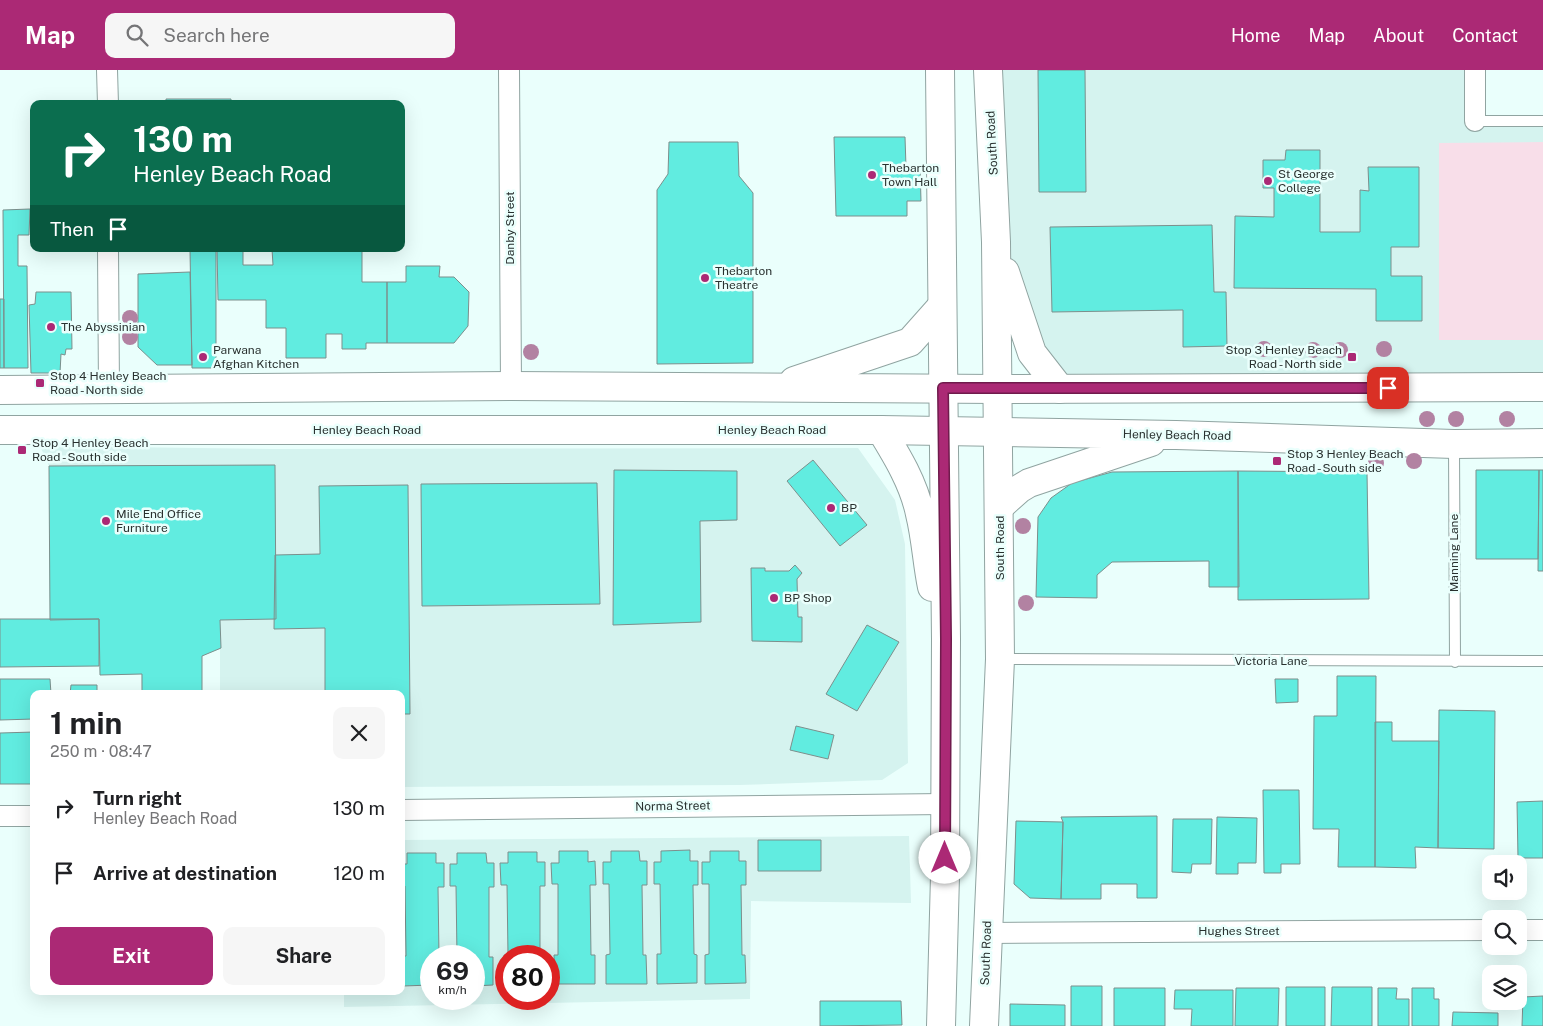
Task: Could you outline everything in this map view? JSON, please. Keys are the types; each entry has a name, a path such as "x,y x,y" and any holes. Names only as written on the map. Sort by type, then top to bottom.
{"main road":[{"path":"940,70 946,639 945,876 941,1026"},
{"name":"South Road","path":"984,1026 1000,659 996,242 988,70"},
{"path":"996,242 1032,353 1060,389"},
{"path":"774,388 910,342 942,306"},
{"path":"0,390 510,386 998,389 1543,387"},
{"name":"Henley Beach Road","path":"0,430 881,430 1176,435 1454,444 1543,443"},
{"path":"881,430 900,461 915,496 932,584 946,639"},
{"path":"1000,506 1019,489 1030,483 1176,435"}],"street":[{"path":"107,70 108,100"},
{"name":"Danby Street","path":"509,70 510,386"},
{"path":"1475,70 1475,121"},
{"path":"108,252 109,390"},
{"name":"Norma Street","path":"405,810 944,804"},
{"path":"0,816 30,816"},
{"name":"Hughes Street","path":"987,933 1482,930"},
{"path":"1527,930 1543,930"}],"lane":[{"path":"1475,121 1543,121"},
{"name":"Manning Lane","path":"1454,444 1455,662"},
{"name":"Victoria Lane","path":"1000,659 1543,661"}],"shaded area":[{"name":"St George College","path":"987,70 1475,70 1475,121 1543,121 1543,387 1060,389 996,242"},
{"path":"1543,142 1543,340 1439,340 1439,143"},
{"path":"40,446 274,449 858,448 895,500 905,544 908,763 882,780 739,785 405,787 405,690 220,690 220,649 202,656 202,690 142,690 141,674 100,675 99,620 50,620 49,466"},
{"path":"909,836 911,903 751,901 750,999 560,1003 560,945 495,945 495,1004 485,1004 485,945 420,945 420,1006 344,1007 344,995 405,995 405,840"}],"building":[{"path":"1038,70 1085,70 1086,192 1039,192"},
{"path":"166,99 231,99 231,100"},
{"path":"834,137 905,137 906,167 920,167 921,201 907,201 907,216 836,216"},
{"name":"Thebarton Theatre","path":"669,142 738,142 739,176 753,193 753,363 657,364 657,190 668,174"},
{"path":"1286,150 1320,150 1320,232 1360,232 1360,190 1369,191 1368,167 1419,167 1419,247 1391,247 1391,276 1422,276 1422,321 1376,321 1376,289 1234,288 1235,216 1274,217 1274,188 1263,188 1263,160 1285,160"},
{"path":"30,209 29,235 18,235 18,266 27,266 28,368 4,368 3,210"},
{"path":"1212,225 1214,292 1226,292 1227,346 1183,347 1183,310 1052,312 1050,227"},
{"path":"190,252 216,252 216,368 192,368"},
{"path":"217,252 243,252 243,265 273,265 272,252 362,252 362,282 387,282 387,343 366,343 366,349 342,349 342,334 326,334 326,358 286,358 286,328 266,328 266,300 218,300"},
{"path":"406,266 440,266 439,277 454,277 469,292 468,326 454,343 387,343 387,282 406,282"},
{"path":"190,272 192,365 157,365 138,347 138,274"},
{"name":"The Abyssinian","path":"36,292 71,292 72,349 66,349 65,355 61,354 60,373 31,373 29,305 35,304"},
{"path":"0,299 4,299 4,368 0,368"},
{"path":"813,460 867,525 840,546 787,481"},
{"path":"275,465 276,619 220,620 221,648 202,656 202,690 142,690 142,674 100,675 99,619 50,620 49,466"},
{"path":"614,470 737,471 737,520 700,521 701,622 613,625"},
{"path":"1476,470 1539,470 1538,559 1476,559"},
{"path":"1539,470 1543,470 1543,571 1538,571"},
{"path":"1238,471 1367,472 1369,599 1238,600"},
{"path":"1238,471 1239,587 1209,587 1209,561 1112,562 1097,575 1097,598 1036,597 1038,517 1051,498 1072,483 1112,472"},
{"path":"597,483 600,604 422,606 421,484"},
{"path":"408,485 410,714 405,714 405,690 325,690 325,628 274,629 275,555 320,554 319,486"},
{"name":"BP Shop","path":"795,565 802,573 797,579 798,617 802,617 802,642 752,641 751,568 765,568 765,571 789,571"},
{"path":"0,619 99,619 99,666 0,667"},
{"path":"867,625 899,642 857,711 826,694"},
{"path":"1337,676 1376,676 1375,867 1338,867 1339,829 1313,829 1314,716 1337,716"},
{"path":"0,679 50,679 51,690 30,690 30,719 0,720"},
{"path":"1275,679 1298,679 1298,702 1276,703"},
{"path":"71,685 97,685 97,690 70,690"},
{"path":"1439,710 1495,711 1494,849 1438,848"},
{"path":"1375,722 1392,722 1392,741 1439,741 1438,848 1415,847 1416,868 1375,867"},
{"path":"796,726 834,735 828,759 790,750"},
{"path":"30,732 30,784 0,784 0,733"},
{"path":"1263,790 1299,790 1300,864 1281,864 1281,873 1264,873"},
{"path":"1543,801 1543,858 1527,858 1527,855 1518,855 1517,802"},
{"path":"1157,816 1157,898 1137,898 1137,884 1101,884 1101,899 1061,899 1063,822 1061,817"},
{"path":"1217,817 1257,818 1256,863 1238,863 1238,874 1216,874"},
{"path":"1173,819 1212,819 1211,864 1192,864 1191,873 1172,872"},
{"path":"1016,821 1063,822 1061,899 1030,898 1014,884"},
{"path":"758,840 821,840 821,871 758,871"},
{"path":"690,850 690,861 698,861 698,885 693,885 694,954 697,955 697,983 657,984 657,954 661,954 660,884 654,884 654,862 661,862 661,851"},
{"path":"559,851 588,851 588,862 595,861 596,885 590,885 591,955 595,955 595,984 560,984 558,884 552,884 551,863 559,863"},
{"path":"611,851 639,851 640,861 647,861 647,885 642,885 643,955 646,955 647,984 606,984 606,955 610,954 609,884 603,884 603,862 611,862"},
{"path":"710,851 739,851 739,861 746,861 746,885 741,885 742,955 745,955 746,983 705,984 705,955 709,954 709,884 702,884 702,862 710,862"},
{"path":"508,852 537,852 537,862 545,862 545,886 540,886 540,945 508,945 507,885 501,885 500,863 508,863"},
{"path":"407,853 436,853 436,863 444,863 444,887 438,887 439,945 420,945 420,985 405,986 405,864 407,864"},
{"path":"457,853 486,853 487,863 494,863 494,887 489,887 489,957 493,957 493,985 485,985 485,945 457,945 456,886 450,886 450,864 457,864"},
{"path":"1071,986 1102,986 1102,1026 1071,1026"},
{"path":"1286,987 1325,987 1325,1026 1286,1026"},
{"path":"1332,987 1372,987 1372,1026 1331,1026"},
{"path":"1114,988 1165,988 1165,1026 1114,1026"},
{"path":"1236,988 1279,988 1278,1026 1235,1026"},
{"path":"1378,988 1397,988 1396,999 1409,999 1409,1026 1378,1026"},
{"path":"1412,988 1434,988 1434,999 1439,999 1439,1026 1412,1026"},
{"path":"1175,990 1233,990 1233,1026 1191,1026 1192,1009 1174,1009"},
{"path":"1543,996 1543,1026 1522,1026 1523,1010 1527,1010 1527,997"},
{"path":"820,1001 901,1001 902,1025 820,1026"},
{"path":"1010,1004 1065,1005 1065,1026 1010,1026"},
{"path":"1453,1012 1498,1013 1498,1026 1452,1026"}],"place":[{"name":"Thebarton Town Hall","path":"872,175"},
{"name":"St George College","path":"1268,181"},
{"name":"Thebarton Theatre","path":"705,278"},
{"name":"The Abyssinian","path":"51,327"},
{"name":"Parwana Afghan Kitchen","path":"203,357"},
{"name":"Stop 3 Henley Beach Road - North side","path":"1352,357"},
{"name":"Stop 4 Henley Beach Road - North side","path":"40,383"},
{"name":"Stop 4 Henley Beach Road - South side","path":"22,450"},
{"name":"Stop 3 Henley Beach Road - South side","path":"1277,461"},
{"name":"BP","path":"831,508"},
{"name":"Mile End Office Furniture","path":"106,521"},
{"name":"BP Shop","path":"774,598"}],"route":[{"path":"945,858 946,639 943,388 1388,388"}]}
